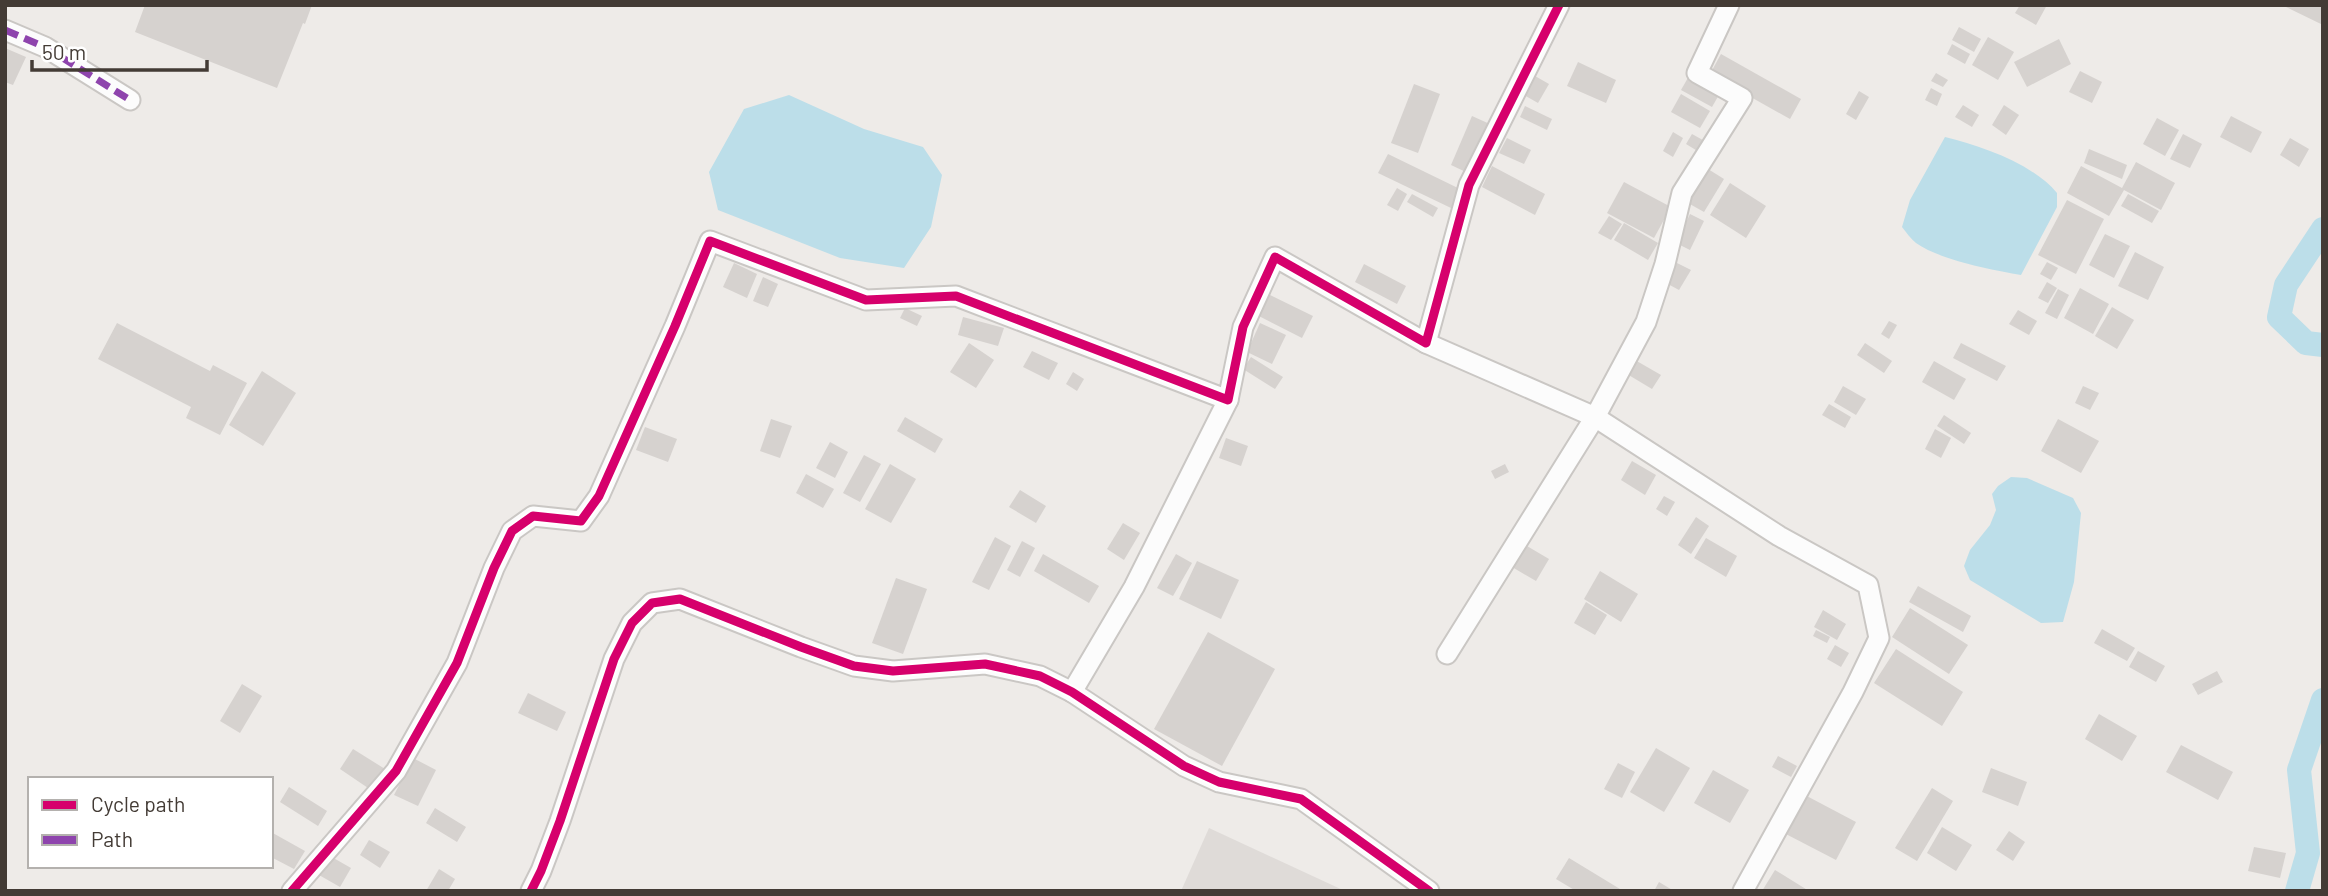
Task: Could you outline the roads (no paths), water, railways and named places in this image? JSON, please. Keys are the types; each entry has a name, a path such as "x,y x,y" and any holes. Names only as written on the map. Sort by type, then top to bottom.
{"street":[{"path":"1426,343 1469,185 1559,5"},
{"path":"1447,654 1595,417 1646,322 1665,264 1682,193 1742,98 1697,73 1729,5"},
{"path":"5,30 45,47 130,100"},
{"path":"292,891 396,771 457,663 494,568 512,531 533,516 581,520 599,496 710,241 866,300 956,296 1228,400"},
{"path":"1072,692 1134,587 1228,400 1243,327 1275,257 1426,343 1595,417 1779,536 1868,585 1879,638 1853,692 1744,891"},
{"path":"531,891 560,821 614,659 632,623 652,603 680,599 801,648 854,666 893,671 985,664 1040,676 1072,692 1184,766 1219,782 1301,799 1429,891"}],"water":[{"path":"789,95 864,129 923,147 942,175 931,227 904,268 840,258 718,210 709,172 744,109"},
{"path":"1945,137 1975,145 2021,165 2035,173 2057,193 2057,207 2021,275 1967,264 1938,254 1916,243 1902,227 1910,200"},
{"path":"2011,477 2027,478 2073,498 2081,513 2074,582 2063,622 2041,623 1970,580 1964,566 1970,550 1990,525 1996,510 1992,494"}],"waterway":[{"path":"2323,229 2286,285 2279,317 2306,343 2323,345"},
{"path":"2297,891 2308,853 2299,770 2323,700"}]}
